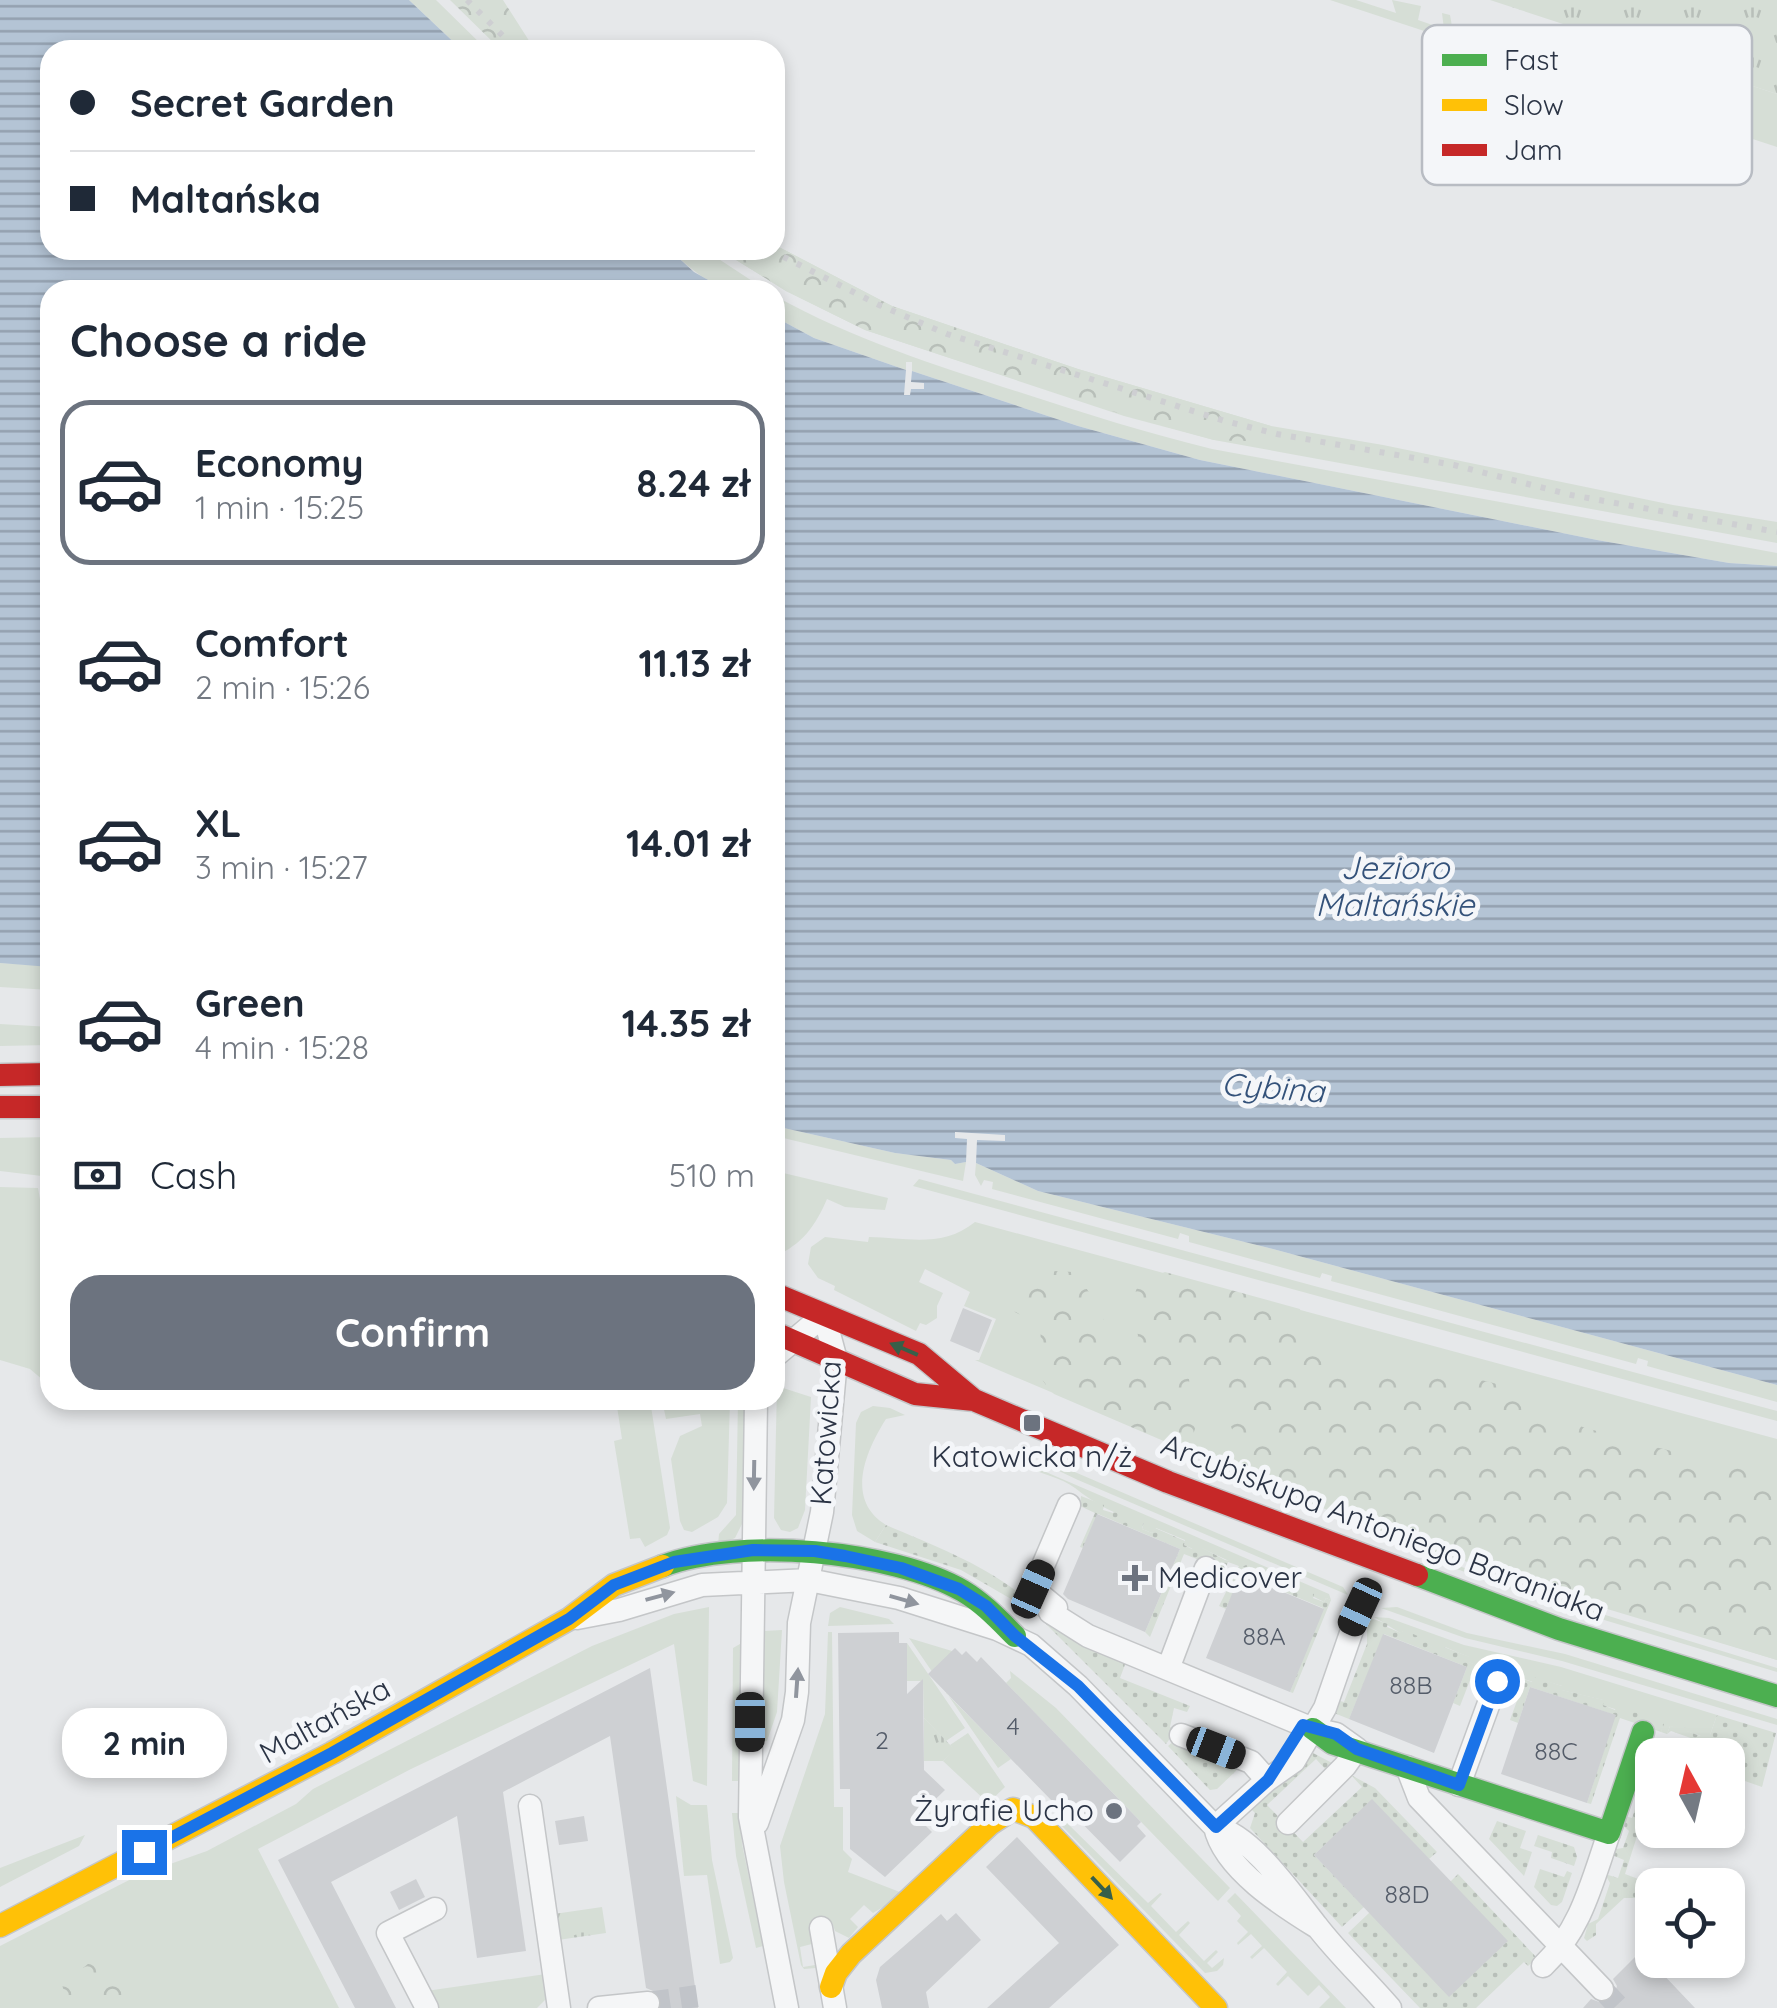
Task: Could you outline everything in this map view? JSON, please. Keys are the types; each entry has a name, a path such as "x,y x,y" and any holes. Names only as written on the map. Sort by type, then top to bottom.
{"street":[{"path":"0,1075 40,1074"},
{"path":"0,1107 40,1107"},
{"name":"Arcybiskupa Antoniego Baraniaka","path":"785,1298 919,1354 974,1400 1168,1482 1559,1629 1777,1696"},
{"name":"Katowicka","path":"754,1846 760,1809 792,1720 797,1692 799,1623 815,1551 836,1360 824,1315 785,1340"},
{"name":"Arcybiskupa Antoniego Baraniaka","path":"785,1344 836,1360 915,1394 974,1400"},
{"name":"Katowicka","path":"756,1410 750,1817 787,2008"},
{"path":"1070,1505 1033,1589 1046,1601 1050,1612 1088,1636 1168,1669 1313,1718 1332,1744 1608,1834"},
{"name":"Maltańska","path":"0,1926 320,1760 569,1619 614,1585 674,1562 753,1550 815,1551 901,1568 959,1589 986,1606 1015,1636"},
{"path":"1168,1669 1206,1568"},
{"name":"Maltańska","path":"569,1619 619,1610 702,1586 809,1580 899,1598 1015,1636"},
{"path":"1015,1636 1078,1686 1216,1827 1218,1838 1234,1863 1282,1906 1317,1927 1390,2008"},
{"path":"1459,1785 1497,1681"},
{"path":"1216,1827 1294,1762 1313,1718"},
{"path":"1559,1959 1582,1914 1642,1732"},
{"path":"1181,1735 1251,1762 1268,1780"},
{"path":"1288,1822 1346,1766 1357,1749"},
{"path":"1408,1767 1419,1798 1559,1959 1602,1989"},
{"path":"530,1806 559,2008"},
{"path":"833,1997 836,1973 850,1954 1003,1813 1013,1809 1034,1817 1216,2008"},
{"path":"427,2008 388,1933 435,1909"},
{"path":"821,1928 833,1997"},
{"path":"598,2008 648,2004"}],"green space":[{"path":"409,0 436,0 477,40 451,40"},
{"path":"450,0 503,0 529,40 491,40"},
{"path":"1330,0 1356,0 1396,13 1392,0 1421,6 1418,20 1432,25 1422,25 1422,30"},
{"path":"1490,0 1777,0 1777,94 1752,86 1752,25 1566,25"},
{"path":"1442,13 1450,15 1452,25 1444,25"},
{"path":"1752,86 1777,94 1777,147 1752,139"},
{"path":"785,250 892,306 1078,369 1271,426 1777,522 1777,543 1214,440 1124,416 865,330 785,290 785,280 768,280 736,260 785,260"},
{"path":"785,250 892,306 1078,369 1271,426 1253,440 1214,440 1121,414 865,330 785,290 785,280 768,280 736,260 785,260"},
{"path":"681,260 720,260 751,280 709,280"},
{"path":"785,301 925,361 1163,436 1212,449 1777,553 1777,566 1729,563 1597,540 1200,460 1078,426 912,371 912,362 906,362 906,370 814,338 785,322"},
{"path":"0,963 40,965 40,989 0,987"},
{"path":"0,1024 40,1026 40,1045 0,1046"},
{"path":"785,1128 895,1153 951,1160 955,1164 966,1162 963,1181 785,1138"},
{"path":"40,1137 40,1176 0,1171 0,1138"},
{"path":"976,1163 1038,1191 1273,1249 1777,1385 1777,1402 1647,1366 1648,1361 1638,1358 1636,1364 1331,1281 1332,1276 1322,1273 1320,1278 1189,1242 1189,1236 1180,1233 1178,1239 992,1189 993,1182 984,1180 981,1186 975,1175"},
{"path":"785,1173 888,1198 885,1210 845,1207 827,1199 807,1233 785,1250"},
{"path":"919,1179 1777,1411 1777,1421 913,1186"},
{"path":"0,1187 38,1188 40,1378 30,1369 0,1360"},
{"path":"975,1222 1777,1439 1777,1660 1574,1599 1453,1557 1442,1557 975,1360 979,1360 996,1319 964,1306 970,1292 925,1269 919,1282 943,1293 937,1318 926,1325 920,1323 916,1331 834,1290 835,1286 818,1278 808,1264 811,1247 825,1237 868,1242 869,1237 938,1238"},
{"path":"1033,1270 1074,1272 1093,1298 1117,1346 1131,1345 1138,1336 1132,1302 1139,1282 1165,1272 1300,1309 1304,1340 1328,1363 1352,1372 1390,1364 1437,1369 1513,1388 1545,1416 1777,1476 1777,1660 1513,1578 1515,1559 1508,1547 1500,1544 1479,1543 1453,1557 1442,1557 1291,1495 1242,1451 1220,1382 1203,1372 1189,1379 1195,1429 1187,1451 1054,1394 1038,1369 1040,1326 1015,1312 1004,1297 1007,1284"},
{"path":"785,1389 811,1397 805,1510 798,1528 790,1532 781,1530 774,1518 776,1410 785,1410"},
{"path":"873,1406 905,1415 886,1419 866,1460 862,1489 866,1503 886,1525 875,1542 857,1531 852,1515 856,1423 861,1412"},
{"path":"618,1410 652,1410 670,1528 667,1535 645,1547 640,1538 630,1539 614,1441 622,1439"},
{"path":"664,1410 730,1410 727,1503 718,1517 692,1532 684,1530 680,1521 671,1459 680,1436 702,1426 700,1414 666,1419"},
{"path":"738,1410 746,1410 743,1522 735,1538 718,1545 719,1534 736,1515"},
{"path":"1042,1458 1343,1587 1348,1595 1078,1480 1040,1462"},
{"path":"1025,1463 1329,1594 1331,1600 1326,1598 1324,1602 1285,1582 1283,1586 1274,1582 1275,1578 1195,1545 1193,1549 1184,1545 1185,1540 1156,1528 1152,1533 1142,1529 1144,1523 1107,1509 1064,1481 1024,1466"},
{"path":"1081,1496 1104,1505 1103,1510 1115,1510 1144,1522 1142,1529 1152,1533 1155,1528 1185,1541 1184,1545 1192,1549 1195,1544 1225,1560 1242,1563 1242,1567 1246,1565 1276,1579 1274,1582 1282,1586 1285,1582 1314,1594 1313,1598 1331,1600 1293,1693 1290,1692 1323,1608 1241,1574 1226,1609 1219,1606 1239,1566 1228,1562 1225,1570 1184,1554 1150,1637 1145,1632 1180,1549 1098,1514 1083,1548 1080,1547 1095,1513 1080,1506"},
{"path":"886,1525 985,1570 1038,1609 1035,1613 961,1570 875,1542"},
{"path":"1443,1564 1777,1668 1777,1672 1561,1607"},
{"path":"709,1607 707,1786 693,1781 674,1644 411,1769 258,1849 339,2008 0,2008 0,1946 139,1875 207,1851 296,1804 313,1789 592,1646 674,1614"},
{"path":"840,1607 889,1619 894,1624 828,1626 830,1613"},
{"path":"1397,1607 1467,1633 1565,1654 1777,1719 1777,1725 1562,1661 1465,1638 1381,1608"},
{"path":"1040,1610 1126,1662 1120,1678 1190,1706 1187,1712 1174,1708 1170,1727 1176,1730 1166,1744 1036,1614"},
{"path":"1367,1617 1429,1641 1428,1645 1470,1657 1469,1662 1481,1667 1484,1661 1519,1672 1518,1677 1532,1682 1535,1677 1562,1686 1562,1690 1604,1700 1603,1705 1615,1710 1617,1705 1664,1724 1661,1732 1620,1718 1591,1804 1587,1803 1615,1715 1530,1687 1518,1723 1510,1720 1522,1687 1474,1670 1460,1706 1453,1703 1467,1667 1384,1634 1349,1719 1334,1713 1336,1700 1344,1702 1367,1644"},
{"path":"1374,1617 1389,1618 1464,1645 1561,1667 1717,1715 1710,1735 1670,1726 1667,1734 1661,1732 1663,1724 1602,1705 1603,1700 1561,1690 1562,1686 1535,1678 1533,1682 1518,1677 1519,1673 1483,1662 1481,1667 1468,1662 1469,1657 1445,1647 1442,1651 1427,1645 1428,1641 1403,1631 1402,1634"},
{"path":"782,1630 777,1712 767,1741 763,1741 760,1738 764,1631"},
{"path":"828,1632 832,1632 834,1807 843,1807 843,1850 852,1859 848,1872 905,1894 873,1913 864,1905 850,1919 858,1927 849,1938 835,1931 832,1922 810,1925 812,1944 800,1947 803,1967 816,1968 804,1969 801,1965 784,1882 780,1846 825,1714"},
{"path":"909,1638 952,1651 946,1692"},
{"path":"907,1643 965,1728 946,1741 924,1718 923,1681 907,1681"},
{"path":"740,1644 739,1781 732,1781 733,1648"},
{"path":"1010,1671 1056,1708 1230,1888 1218,1901 1006,1683 1011,1678"},
{"path":"948,1695 1011,1759 998,1768"},
{"path":"1717,1715 1776,1733 1762,1787 1745,1781 1745,1738 1691,1738 1671,1731 1667,1734 1670,1726 1688,1728 1687,1731 1700,1736 1710,1735"},
{"path":"924,1718 955,1750 943,1761 924,1761"},
{"path":"968,1733 1005,1787 988,1803 943,1761 954,1750 950,1745"},
{"path":"1175,1740 1240,1767 1217,1789 1210,1790 1168,1746"},
{"path":"1313,1753 1334,1764 1327,1771 1316,1759 1267,1805 1303,1842 1362,1787 1351,1775 1375,1788 1437,1852 1429,1859 1372,1800 1314,1855 1364,1907 1342,1927 1250,1828 1255,1813 1251,1809"},
{"path":"676,1796 691,1805 707,1805 712,1860 733,1958 730,1962 720,1964 707,1875 684,1876"},
{"path":"1635,1809 1635,1843 1625,1874 1635,1878 1635,1898 1624,1898 1596,1924 1596,1935 1587,1941 1584,1938 1588,1924 1598,1919 1610,1883 1605,1874 1618,1878 1624,1860 1612,1855 1623,1848 1629,1831 1624,1826 1625,1816 1632,1818"},
{"path":"732,1813 740,1813 742,1844 763,1946 756,1948 736,1856"},
{"path":"1064,1820 1148,1903 1162,1894 1151,1906 1176,1932 1188,1921 1179,1935 1204,1961 1218,1952 1207,1963 1212,1968 1224,1958 1223,1965 1217,1971 1205,1973 1060,1824"},
{"path":"1497,1821 1526,1831 1520,1848 1532,1852 1524,1876 1489,1839"},
{"path":"85,1835 79,1846 0,1887 0,1868"},
{"path":"1538,1835 1574,1847 1574,1866 1551,1858 1552,1852 1534,1846"},
{"path":"1540,1869 1564,1877 1567,1871 1572,1873 1557,1906 1551,1905 1534,1887"},
{"path":"1458,1874 1537,1958 1528,1966 1524,1962 1476,2008 1420,2008 1348,1933 1369,1913 1451,1881"},
{"path":"1235,1893 1346,2008 1319,2008 1330,1997 1319,1985 1308,1996 1288,1976 1278,1986 1287,1972 1264,1948 1250,1957 1262,1946 1251,1934 1238,1945 1248,1932 1237,1921 1241,1916 1227,1901"},
{"path":"602,1907 606,1933 558,1940 554,1914"},
{"path":"73,1958 79,1963 76,1976 87,1991 91,1988 90,1979 85,1980 83,1968 94,1959 103,1960 103,1978 122,1974 122,2000 127,2008 74,2008 61,1976 62,1964"},
{"path":"546,1974 547,1998 537,2008 434,2008 426,1991"}],"water":[{"path":"0,0 409,0 451,40 40,40 40,260 681,260 708,280 40,280 40,966 0,963"},
{"name":"Jezioro Maltańskie","path":"785,322 814,338 906,370 904,395 910,395 911,389 924,389 924,383 911,382 912,371 1078,426 1200,460 1597,540 1729,563 1777,566 1777,1385 1273,1249 1038,1191 976,1163 977,1140 1005,1141 1005,1135 955,1132 955,1138 967,1139 966,1162 955,1164 951,1160 895,1153 785,1128"}],"building":[{"path":"963,1308 992,1320 979,1353 950,1341"},
{"path":"1097,1514 1180,1549 1145,1632 1063,1594"},
{"path":"1240,1574 1324,1609 1290,1692 1206,1658"},
{"path":"899,1632 899,1643 907,1643 907,1694 923,1679 924,1770 945,1790 917,1817 932,1832 885,1877 850,1849 850,1789 840,1789 838,1633"},
{"path":"1383,1634 1467,1667 1434,1753 1349,1719"},
{"path":"955,1648 962,1655 966,1651 977,1662 981,1657 1141,1822 1137,1826 1146,1836 1120,1862 1058,1799 1054,1803 928,1674"},
{"path":"650,1668 698,2008 662,2008 660,1994 646,1988 610,1736 503,1792 526,1951 477,1958 457,1816 331,1882 396,2008 355,2008 278,1860"},
{"path":"1530,1687 1616,1715 1587,1803 1501,1774"},
{"path":"1372,1799 1508,1941 1449,1997 1314,1855"},
{"path":"584,1816 588,1841 559,1845 555,1821"},
{"path":"1017,1837 1119,1945 1049,2008 987,2008 1059,1943 986,1867"},
{"path":"416,1879 425,1897 399,1910 390,1892"},
{"path":"956,1913 981,1940 926,1992 929,2008 882,2008 876,1980 880,1967 941,1914 947,1921"},
{"path":"1635,1957 1635,1978 1667,1978 1695,2008 1583,2008 1591,1999 1605,2004 1613,1999 1617,1986 1613,1979"}],"tunnel":[{"path":"1602,1989 1620,2008"},
{"path":"648,2003 697,1996"}],"railway":[{"path":"467,0 507,40"},
{"path":"785,258 947,334 1225,421 1454,465 1571,495 1777,532"}],"traffic: fast":[{"path":"663,1566 695,1557 773,1550 857,1557 933,1577 963,1591 1015,1636"},
{"path":"1417,1575 1559,1629 1777,1696"},
{"path":"1313,1729 1332,1743 1609,1833 1643,1732"}],"traffic: slow":[{"path":"0,1926 332,1753 569,1619 614,1585 663,1566"},
{"path":"831,1987 851,1954 990,1824 1013,1809 1034,1817 1216,2008"}],"traffic: jam":[{"path":"0,1075 40,1074"},
{"path":"0,1107 40,1107"},
{"path":"785,1298 919,1354 974,1400"},
{"path":"785,1337 915,1394 974,1400 1168,1482 1417,1575"}],"place":[{"name":"Katowicka n/ż","path":"1032,1423"},
{"name":"Medicover","path":"1135,1578"},
{"name":"Żyrafie Ucho","path":"1114,1811"}],"route":[{"path":"144,1852 332,1753 569,1619 614,1585 674,1562 713,1554 815,1551 901,1568 959,1589 986,1606 1015,1636 1078,1686 1216,1827 1268,1780 1303,1725 1336,1734 1357,1749 1459,1785 1497,1681"}],"water label":[{"name":"Cybina","path":"1273,1088"}]}
